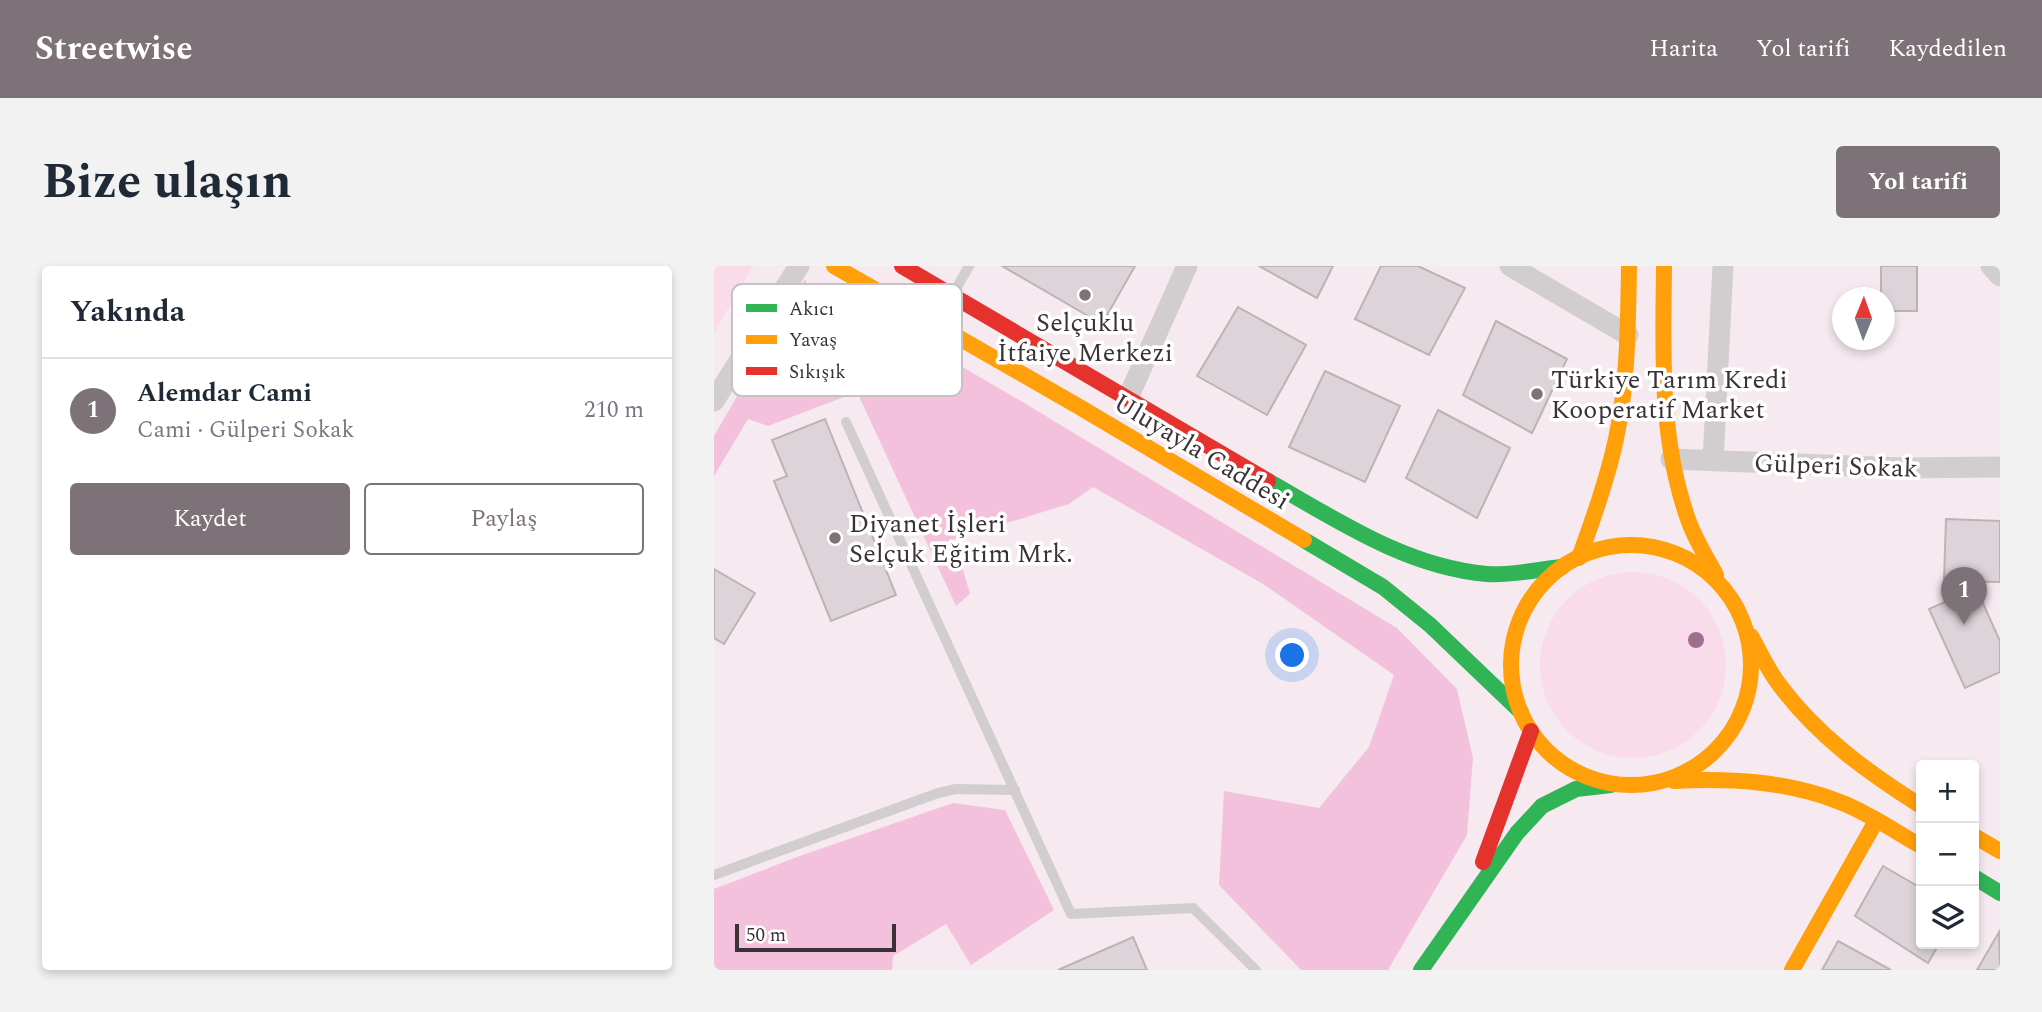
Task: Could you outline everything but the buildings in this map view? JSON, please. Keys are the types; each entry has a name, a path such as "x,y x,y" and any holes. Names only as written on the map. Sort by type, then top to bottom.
{"main road":[{"name":"Uluyayla Caddesi","path":"834,266 866,284"},
{"name":"Uluyayla Caddesi","path":"902,266 932,284"},
{"path":"1579,558 1599,502 1616,438 1628,335 1629,266"},
{"path":"1664,266 1664,400 1671,459 1688,522 1719,582 1736,604 1747,630 1781,687 1827,740 1879,781 1916,803"},
{"name":"Uluyayla Caddesi","path":"962,302 1366,537 1428,563 1489,574 1562,567"},
{"name":"Uluyayla Caddesi","path":"962,339 1383,587 1430,625 1521,712"},
{"path":"1622,784 1589,777 1556,758 1531,731 1514,699 1511,664 1516,631 1529,601 1562,567 1592,551 1626,545 1660,548 1692,561 1719,582"},
{"path":"1657,782 1689,771 1716,750 1737,723 1749,692 1752,657 1747,630"},
{"path":"1461,916 1496,830 1531,731"},
{"path":"1421,970 1517,833 1542,806 1576,789 1722,778 1773,782 1832,798 1916,843"},
{"path":"1793,970 1876,821"},
{"path":"1979,839 2000,851"},
{"path":"1979,880 2000,893"}],"street":[{"path":"788,284 799,266"},
{"path":"1127,400 1187,266"},
{"path":"1510,266 1628,335"},
{"path":"1713,461 1723,266"},
{"path":"1991,266 2000,276"},
{"path":"714,401 732,372"},
{"name":"Gülperi Sokak","path":"1671,459 1903,468 2000,467"}],"lane":[{"path":"959,284 969,266"},
{"path":"846,422 1070,914 1193,908 1256,970"},
{"path":"714,875 938,793 956,789 1015,790"}],"shaded area":[{"path":"714,266 753,266 743,284 732,284 732,302 714,333"},
{"path":"962,367 1397,628 1457,689 1473,758 1467,835 1388,970 1301,970 1219,885 1224,791 1319,808 1369,747 1394,675 1263,584 1093,487 1069,504 954,539 970,594 956,606 859,396 962,396"},
{"path":"737,396 847,396 768,426 748,419 714,476 714,436"},
{"path":"1633,572 1651,573 1669,579 1685,587 1699,599 1711,613 1719,629 1725,647 1725,683 1719,701 1711,717 1699,731 1685,743 1669,751 1651,757 1633,758 1615,757 1597,751 1581,743 1567,731 1555,717 1547,701 1541,683 1540,665 1541,647 1547,629 1555,613 1567,599 1581,587 1597,579 1615,573"},
{"path":"953,803 1005,810 1054,910 971,965 946,924 893,956 892,970 714,970 714,889"}],"traffic: fast":[{"path":"1268,481 1373,540 1428,562 1487,574 1562,567"},
{"path":"1304,540 1383,587 1430,625 1521,712"},
{"path":"1421,970 1517,833 1542,806 1576,789 1611,785"},
{"path":"1979,880 2000,893"}],"traffic: slow":[{"path":"834,266 865,284"},
{"path":"1579,558 1604,484 1620,418 1627,353 1629,266"},
{"path":"1664,266 1665,396 1672,459 1689,522 1716,575"},
{"path":"962,340 1304,540"},
{"path":"1631,545 1677,554 1716,580 1742,619 1751,665 1742,711 1716,750 1677,776 1631,785 1585,776 1546,750 1520,711 1511,665 1520,619 1546,580 1585,554 1631,545"},
{"path":"1751,636 1774,677 1809,719 1862,766 1916,803"},
{"path":"1674,781 1758,782 1800,789 1851,806 1916,843"},
{"path":"1792,970 1876,821"},
{"path":"1979,839 2000,851"}],"traffic: jam":[{"path":"902,266 933,284"},
{"path":"962,301 1268,481"},
{"path":"1483,862 1531,731"}],"place":[{"name":"Selçuklu İtfaiye Merkezi","path":"1085,295"},
{"name":"Türkiye Tarım Kredi Kooperatif Market","path":"1537,394"},
{"name":"Diyanet İşleri Selçuk Eğitim Mrk.","path":"835,538"},
{"name":"Alemdar Cami","path":"1964,625"}]}
